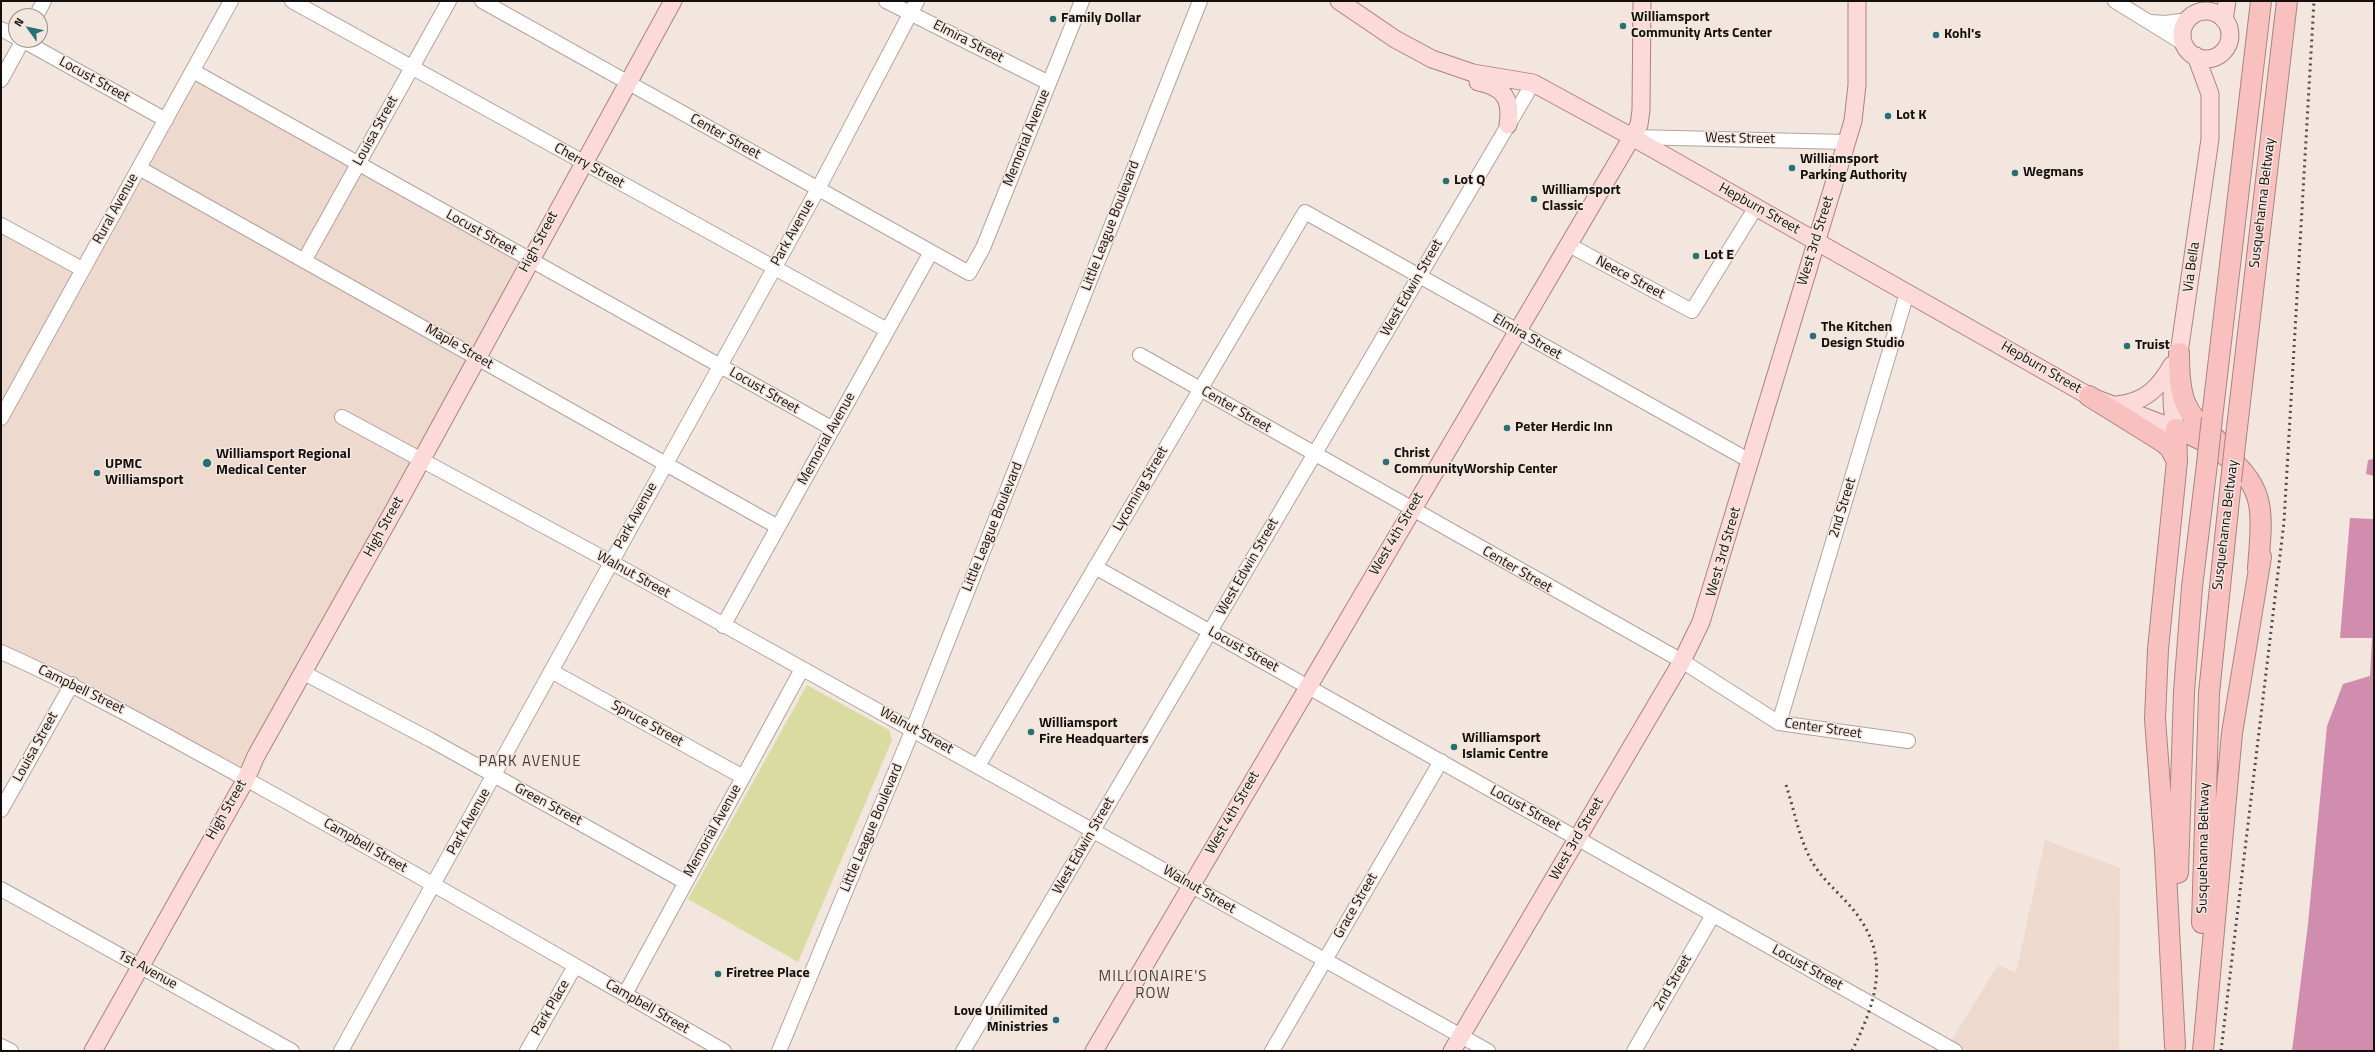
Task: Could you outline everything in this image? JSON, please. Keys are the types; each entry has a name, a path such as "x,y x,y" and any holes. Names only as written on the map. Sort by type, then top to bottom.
{"highway":[{"path":"2255,51 2256,1"},
{"name":"Susquehanna Beltway","path":"2175,1049 2179,804 2184,692 2192,587 2260,1"},
{"name":"Susquehanna Beltway","path":"2202,1051 2206,745 2216,605 2287,1"},
{"path":"2179,353 2181,392 2190,414 2206,431 2248,464 2262,486 2268,503 2268,527 2258,569 2231,739 2202,1051"},
{"path":"2089,396 2163,442 2170,448 2177,461"},
{"path":"2175,1049 2155,714 2158,649 2177,461 2176,429 2206,442 2236,465 2251,483 2258,497 2260,512 2258,569"}],"main road":[{"name":"High Street","path":"92,1051 246,779 256,756 304,673 422,459 529,260 673,1"},
{"name":"Hepburn Street","path":"1339,1 1396,39 1453,67 1533,84 1632,137 2089,396 2117,405 2176,429"},
{"name":"West 4th Street","path":"1094,1051 1411,509 1639,125 1641,110 1642,1"},
{"name":"West 3rd Street","path":"1452,1051 1682,661 1708,605 1847,142 1856,101 1857,1"},
{"path":"2224,20 2227,1"},
{"path":"2209,6 2213,12 2224,20 2229,31 2229,40 2219,54 2209,58 2196,56 2183,43 2183,29 2188,20 2209,6"},
{"name":"Via Bella","path":"2176,429 2171,392 2179,353 2208,157 2211,105 2219,54"},
{"name":"Via Bella","path":"2196,56 2207,82 2211,105"},
{"path":"1453,67 1469,80 1493,86 1505,95 1510,105 1508,125"},
{"path":"2117,405 2134,402 2154,391 2164,379 2179,353"}],"street":[{"name":"Rural Avenue","path":"1,418 231,1"},
{"name":"Cherry Street","path":"292,1 887,330"},
{"name":"Louisa Street","path":"304,261 449,1"},
{"name":"Center Street","path":"482,1 968,273"},
{"name":"Elmira Street","path":"886,1 913,7 1049,83"},
{"name":"Memorial Avenue","path":"968,273 983,248 1082,1"},
{"name":"Little League Boulevard","path":"779,1051 913,729 1200,1"},
{"path":"2116,2 2183,43"},
{"name":"Park Avenue","path":"341,1051 818,189 913,7"},
{"path":"2147,21 2166,23 2188,20"},
{"path":"1,80 18,48"},
{"name":"Locust Street","path":"36,48 166,120"},
{"name":"Locust Street","path":"192,71 357,165 833,429"},
{"name":"West Edwin Street","path":"963,1051 1533,84"},
{"name":"West Street","path":"1632,137 1847,142"},
{"name":"Maple Street","path":"139,168 778,528"},
{"name":"Neece Street","path":"1569,245 1692,311 1756,207"},
{"name":"Elmira Street","path":"1305,212 1750,461"},
{"name":"Lycoming Street","path":"978,766 1199,389 1305,212"},
{"path":"1,225 82,269"},
{"name":"Memorial Avenue","path":"724,626 931,252"},
{"name":"2nd Street","path":"1779,723 1907,293"},
{"name":"Center Street","path":"1140,355 1682,661 1779,723 1908,741"},
{"name":"Walnut Street","path":"342,417 611,562 724,626 1094,829 1324,961 1488,1051"},
{"name":"Locust Street","path":"1095,567 1955,1051"},
{"name":"Campbell Street","path":"1,652 72,684 246,779 434,885 720,1050"},
{"name":"Memorial Avenue","path":"624,994 802,669"},
{"name":"Spruce Street","path":"552,671 743,777"},
{"name":"Green Street","path":"304,673 685,882"},
{"name":"Louisa Street","path":"1,810 72,684"},
{"name":"Grace Street","path":"1272,1051 1441,761"},
{"name":"1st Avenue","path":"1,889 292,1051"},
{"name":"2nd Street","path":"1634,1051 1713,916"},
{"name":"Park Place","path":"527,1051 575,966"},
{"path":"1,1046 11,1051"}],"shaded area":[{"name":"Williamsport Regional Medical Center","path":"194,77 523,263 241,772 1,645 1,233 85,280"},
{"path":"2374,459 2374,476 2366,474 2368,460"},
{"path":"2374,517 2374,1051 2292,1051 2308,924 2327,726 2343,684 2370,676 2372,638 2340,638 2350,518 2373,519"},
{"path":"2045,840 2120,868 2119,1051 1945,1051 1998,965 2016,973"}],"green space":[{"path":"807,685 889,730 892,740 798,962 688,899"}],"railway":[{"path":"2221,1051 2284,522 2314,1"},
{"path":"1786,785 1802,839 1810,859 1821,875 1860,919 1875,952 1877,969 1876,985 1872,1002 1860,1035 1852,1051"}],"place":[{"name":"Family Dollar","path":"1053,19"},
{"name":"Williamsport Community Arts Center","path":"1623,26"},
{"name":"Kohl's","path":"1936,35"},
{"name":"Lot K","path":"1888,116"},
{"name":"Williamsport Parking Authority","path":"1792,168"},
{"name":"Wegmans","path":"2015,173"},
{"name":"Lot Q","path":"1446,181"},
{"name":"Williamsport Classic","path":"1534,199"},
{"name":"Lot E","path":"1696,256"},
{"name":"The Kitchen Design Studio","path":"1813,336"},
{"name":"Truist","path":"2127,346"},
{"name":"Peter Herdic Inn","path":"1507,428"},
{"name":"Christ CommunityWorship Center","path":"1386,462"},
{"name":"Williamsport Regional Medical Center","path":"207,463"},
{"name":"UPMC Williamsport","path":"97,473"},
{"name":"Williamsport Fire Headquarters","path":"1031,732"},
{"name":"Williamsport Islamic Centre","path":"1454,747"},
{"name":"Firetree Place","path":"718,974"},
{"name":"Love Unilimited Ministries","path":"1056,1020"}],"district":[{"name":"PARK AVENUE","path":"530,762"},
{"name":"MILLIONAIRE'S ROW","path":"1153,986"}]}
